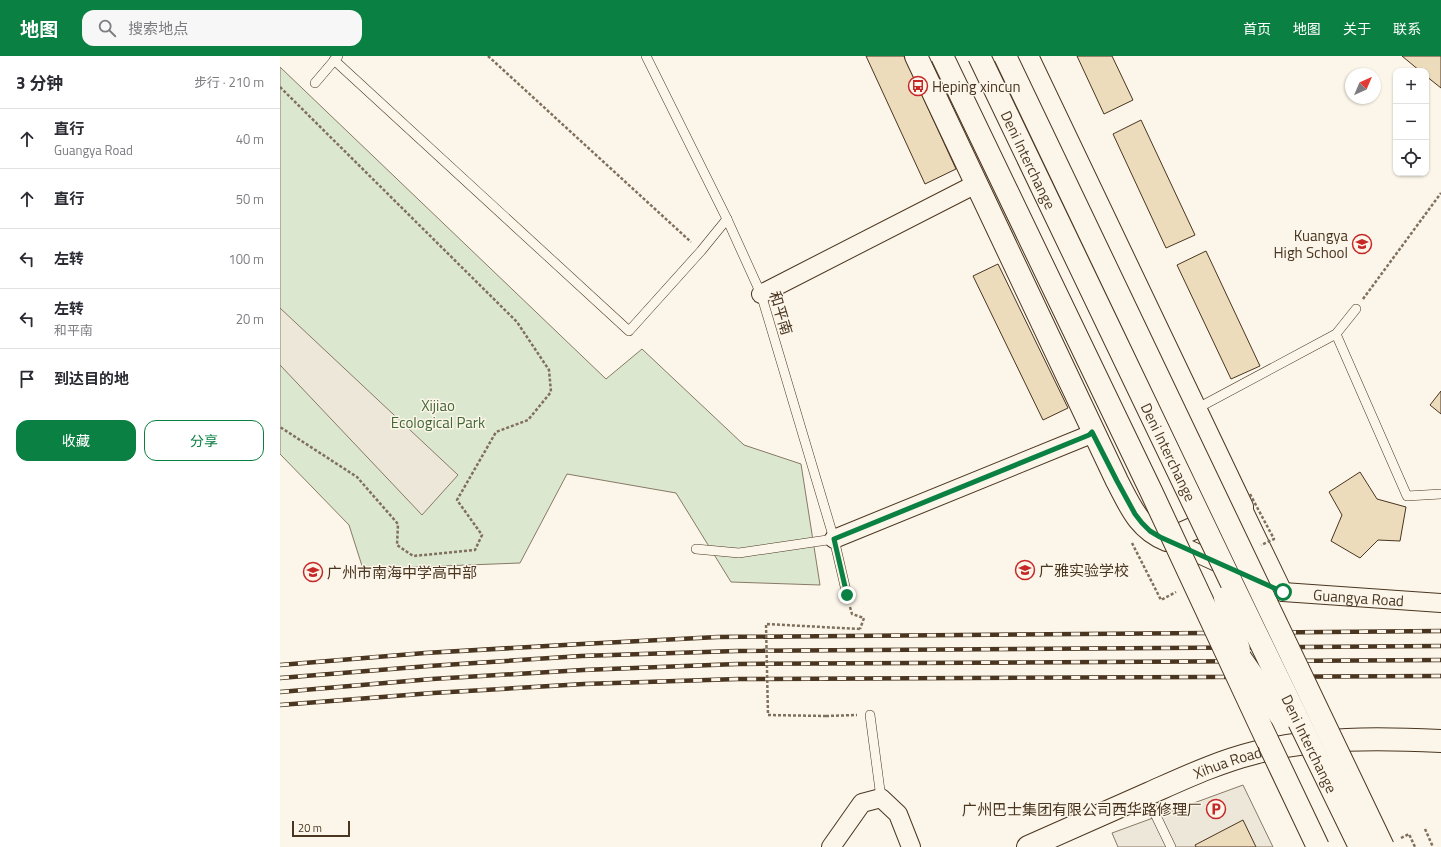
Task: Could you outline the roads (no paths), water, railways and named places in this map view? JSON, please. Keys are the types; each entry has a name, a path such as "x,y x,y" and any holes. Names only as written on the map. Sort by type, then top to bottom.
{"main road":[{"path":"916,56 1092,432 1117,481 1135,514 1142,523 1150,531 1167,540 1246,500 1196,409 1028,56"},
{"path":"942,56 1151,491 1318,847"},
{"name":"Deni Interchange","path":"967,56 1225,598 1360,847"},
{"name":"Deni Interchange","path":"980,56 1232,584 1344,847"},
{"name":"Deni Interchange","path":"1005,56 1261,591 1390,843"},
{"path":"1261,591 1289,715"},
{"path":"1225,598 1261,727"},
{"path":"1205,607 1242,661 1289,715"},
{"name":"Xihua Road","path":"1028,847 1191,775 1255,752 1324,741 1396,739 1441,741"}],"street":[{"path":"761,294 976,184"},
{"path":"834,539 1089,435 1092,432"},
{"path":"1246,500 1283,592"},
{"name":"Guangya Road","path":"1167,540 1283,592 1441,603"},
{"path":"831,847 862,803 881,798 898,814 910,847"}],"lane":[{"name":"和平南","path":"646,56 727,219 761,294 834,539 847,595"},
{"path":"315,83 336,58 629,331 701,251 727,219"},
{"path":"1196,409 1336,334 1356,309"},
{"path":"1336,334 1407,496 1441,494"},
{"path":"696,549 739,552 834,539"},
{"path":"870,715 881,798"},
{"path":"1146,795 1171,847"}],"railway":[{"path":"280,665 425,653 718,637 1441,631"},
{"path":"280,678 581,656 736,651 1441,646"},
{"path":"280,692 432,679 583,670 737,664 1441,660"},
{"path":"280,705 433,693 584,684 738,679 1441,676"}],"place":[{"name":"Heping xincun","path":"918,86"},
{"name":"Kuangya High School","path":"1362,244"},
{"name":"广雅实验学校","path":"1025,570"},
{"name":"广州市南海中学高中部","path":"313,572"},
{"name":"广州巴士集团有限公司西华路修理厂","path":"1216,809"}],"park label":[{"name":"Xijiao Ecological Park","path":"438,414"}]}
